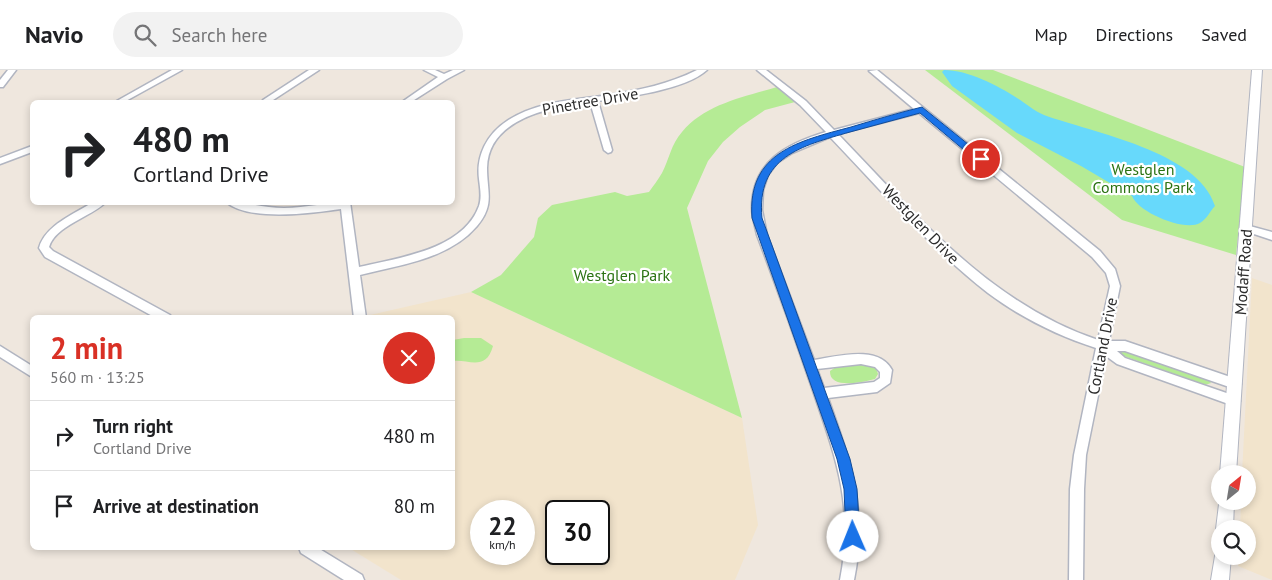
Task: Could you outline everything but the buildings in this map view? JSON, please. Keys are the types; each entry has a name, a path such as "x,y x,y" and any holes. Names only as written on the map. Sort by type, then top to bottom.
{"street":[{"path":"0,85 12,70"},
{"path":"123,100 178,70"},
{"path":"267,100 315,70"},
{"path":"428,70 444,77"},
{"path":"409,100 444,77 460,70"},
{"name":"Pinetree Drive","path":"355,272 429,253 456,239 470,227 484,204 484,156 489,144 501,131 521,116 535,110 565,103 658,88 703,70"},
{"name":"Westglen Drive","path":"761,70 803,103 938,243 992,290 1031,315 1069,333 1103,346 1121,361 1234,401"},
{"name":"Modaff Road","path":"1229,465 1257,70"},
{"path":"873,71 922,110"},
{"path":"593,100 608,150"},
{"path":"848,580 853,548 851,489 821,394 762,235 756,201 760,181 776,160 802,143 922,110"},
{"name":"Cortland Drive","path":"922,110 1107,265 1113,275 1114,286 1080,455 1077,489 1076,580"},
{"path":"0,161 30,150"},
{"path":"96,205 55,231 46,241 44,248 49,254 161,315"},
{"path":"240,205 256,210 277,212 336,205"},
{"path":"345,205 360,315"},
{"path":"1246,228 1272,236"},
{"name":"Westglen Drive","path":"1103,346 1125,346 1235,384"},
{"path":"0,351 30,371"},
{"path":"810,365 863,359 877,362 886,370 886,380 877,387 821,394"},
{"path":"309,550 357,580"},
{"path":"1220,580 1221,565"}],"shaded area":[{"path":"1252,278 1272,285 1272,580 1238,566 1256,565 1256,520 1240,520 1241,510 1256,510 1256,465 1242,465"},
{"path":"471,292 742,418 758,525 735,580 401,580 352,550 455,550 455,315 370,315"}],"green space":[{"name":"Westglen Commons Park","path":"925,70 993,70 1245,167 1236,255 1122,220"},
{"name":"Westglen Park","path":"777,87 795,102 765,110 740,127 723,142 708,161 687,208 742,418 471,292 501,275 534,237 538,218 552,205 615,192 627,196 649,192 662,173 675,142 691,122 713,108"},
{"path":"481,338 493,346 490,354 481,362 455,361 455,340"},
{"path":"1120,348 1207,378 1211,383 1205,385 1121,355 1118,353"},
{"path":"866,363 876,368 878,374 875,379 863,382 841,383 831,377 830,371 836,367"}],"water":[{"path":"944,70 972,75 1009,93 1044,115 1115,137 1166,158 1188,171 1205,187 1215,206 1207,217 1200,223 1193,225 1173,223 1152,214 1136,202 1132,196 1081,166 1017,133 952,86 942,72"}],"route":[{"path":"853,537 851,489 848,474 757,218 756,201 760,181 776,160 787,151 802,143 922,110 981,159"}]}
